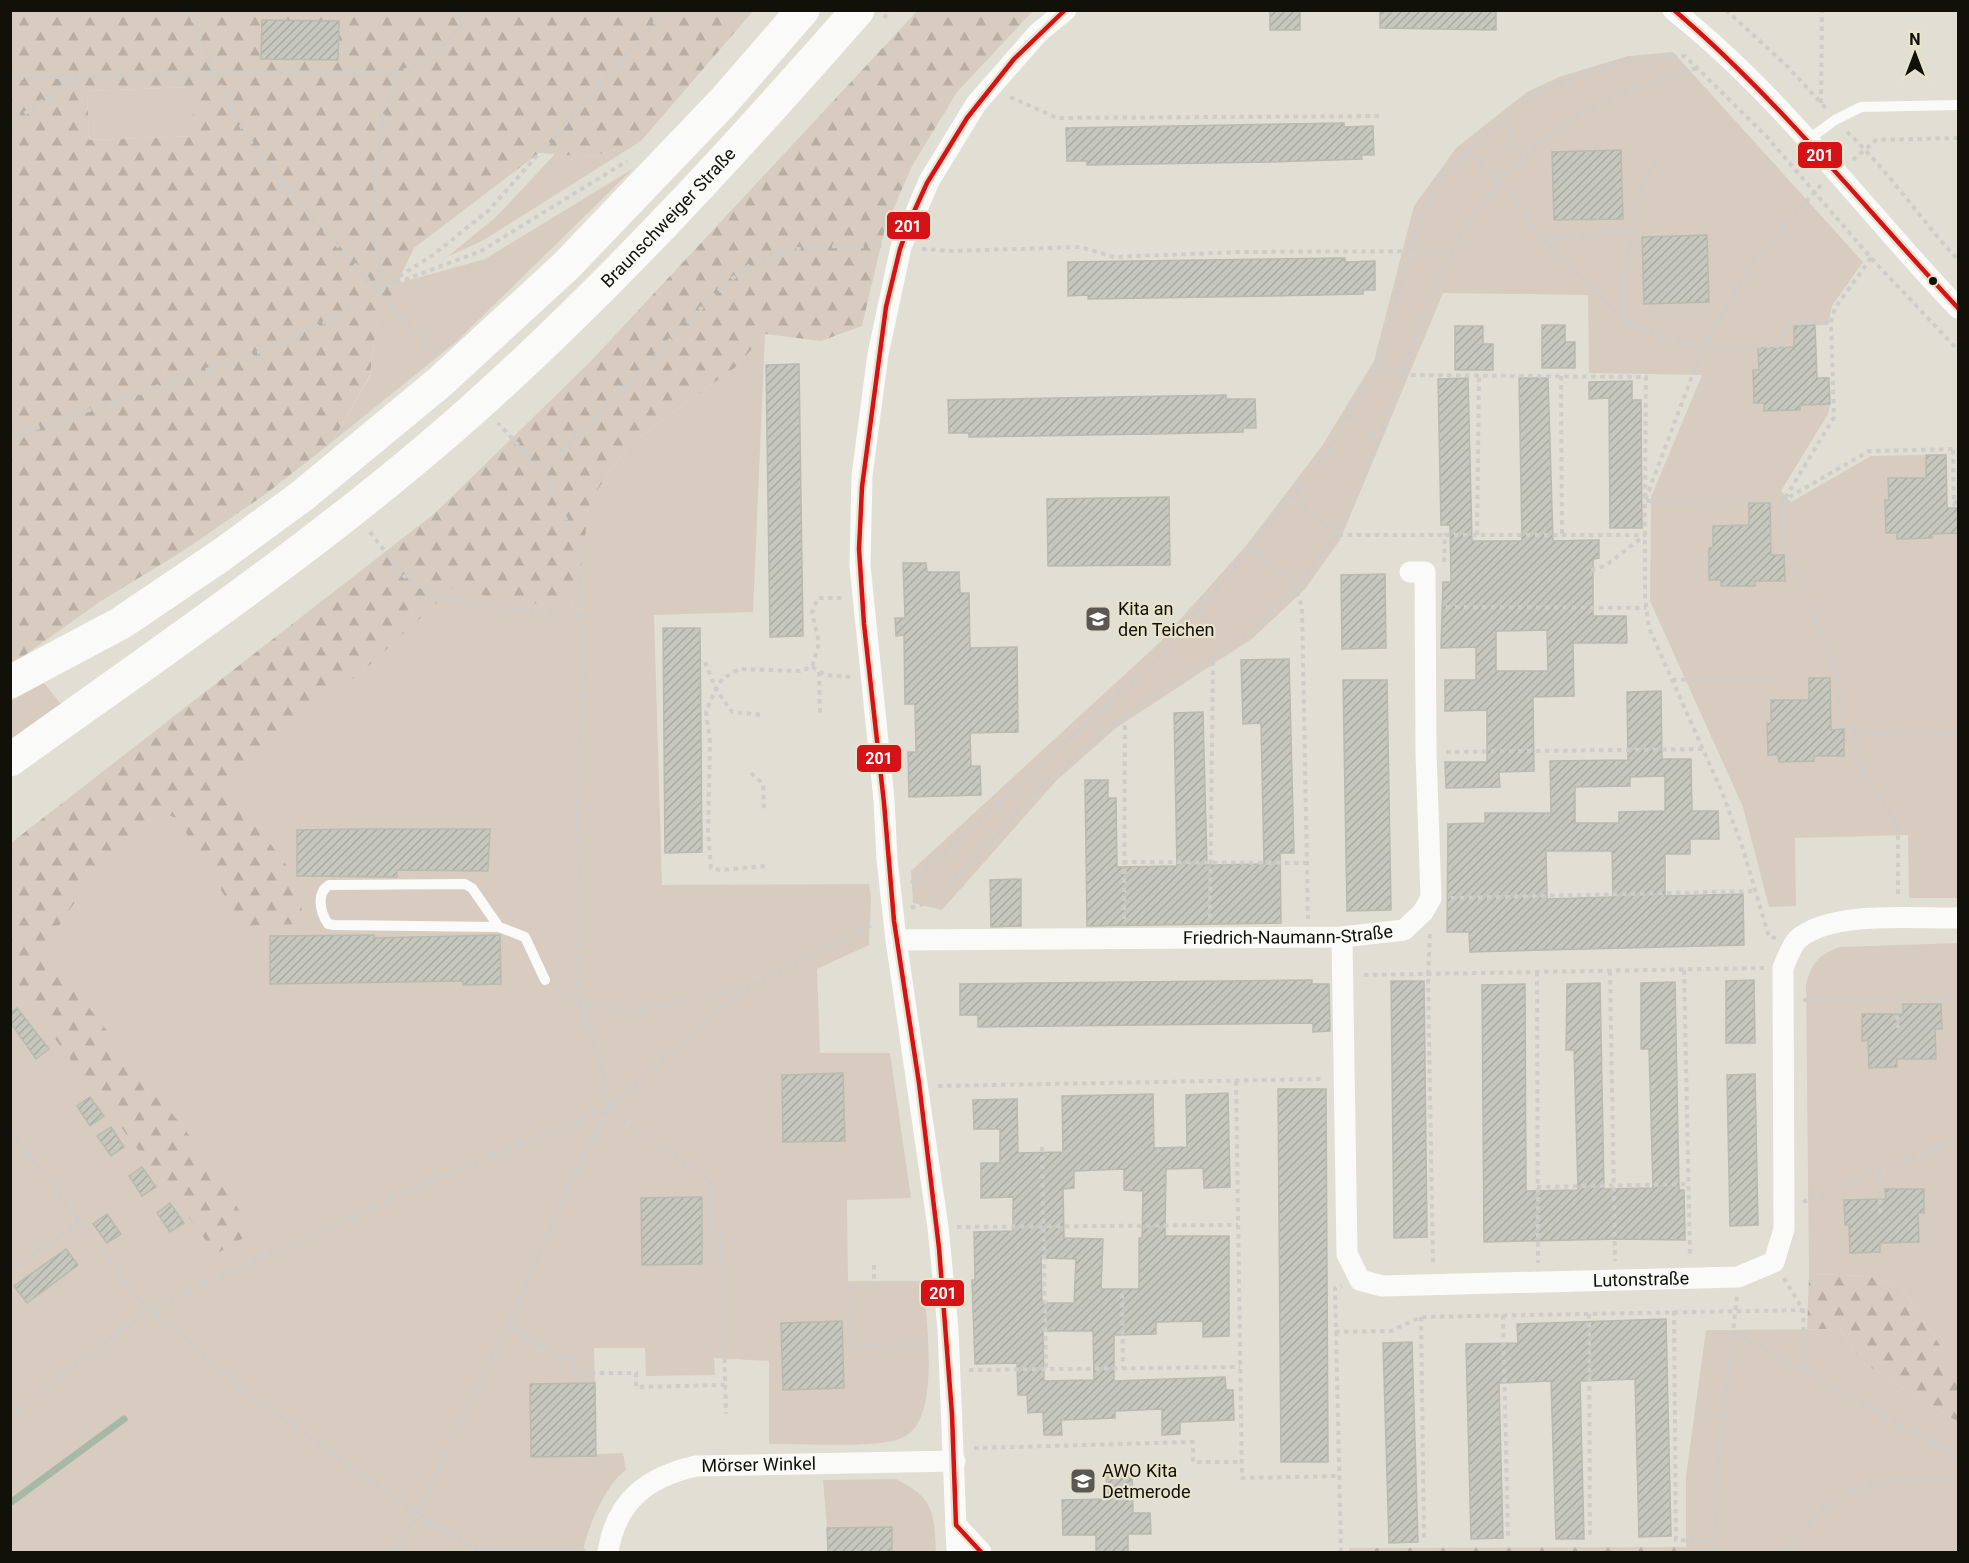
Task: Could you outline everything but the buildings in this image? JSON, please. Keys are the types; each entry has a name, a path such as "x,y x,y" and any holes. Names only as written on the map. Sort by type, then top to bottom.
{"highway":[{"path":"10,682 121,623 220,556 302,496 440,382 567,266 723,102 803,10"},
{"name":"Braunschweiger Straße","path":"10,760 312,541 469,413 602,287 754,128 858,10"}],"street":[{"path":"957,1552 951,1370 938,1227 896,940 862,597 862,476 878,354 901,247 929,181 976,104 1038,33 1066,10"},
{"path":"1673,10 1733,63 1809,139 1959,308"},
{"path":"1410,572 1425,572 1426,753 1431,898"},
{"name":"Friedrich-Naumann-Straße","path":"896,940 1342,938 1404,930 1423,912 1431,898"},
{"path":"1774,1262 1784,1229 1786,1209 1783,968 1797,940 1814,929 1838,920 1959,918"},
{"path":"1342,938 1347,1254 1360,1280"},
{"name":"Lutonstraße","path":"1360,1280 1382,1286 1738,1276 1774,1262"},
{"name":"Mörser Winkel","path":"608,1552 610,1537 626,1503 654,1481 672,1472 696,1466 955,1455"},
{"path":"956,1525 981,1552"}],"lane":[{"path":"1809,139 1835,120 1861,107 1959,105"},
{"path":"499,927 472,888 465,884 329,885 324,888 320,898 323,916 328,924 334,925 499,927 525,937 545,980"}],"path":[{"path":"189,10 214,73 246,136 295,198 396,309"},
{"path":"10,78 214,73 399,73 421,64 443,46 462,25 461,10"},
{"path":"10,437 274,347 330,320 434,255 489,210 666,10"},
{"path":"1821,103 1822,10"},
{"path":"894,914 903,890 1165,652 1253,547 1290,496 1329,450 1377,365 1423,210 1437,185 1466,152 1529,96 1596,69 1631,60 1684,56 1768,138 1871,258 1959,350"},
{"path":"545,980 583,1005 639,1010 745,988 894,914 937,899 1056,771 1125,716 1234,643 1295,588 1336,535 1380,437 1434,289 1452,251 1523,159 1560,127 1598,103 1697,68"},
{"path":"379,290 375,172 384,109 399,73"},
{"path":"10,124 77,76"},
{"path":"990,88 1057,118 1379,116"},
{"path":"1503,118 1523,159"},
{"path":"1645,501 1703,347 1751,264 1814,190 1876,140 1959,138"},
{"path":"1466,152 1502,184 1544,240 1622,316 1640,330 1703,347 1785,346 1784,324 1831,322"},
{"path":"379,290 481,251 636,155"},
{"path":"1622,316 1639,200 1649,171 1657,160"},
{"path":"1544,240 1634,229"},
{"path":"542,471 715,294 744,269 772,255 798,247 901,247 953,251 1081,247 1114,257 1241,252 1452,251"},
{"path":"1871,258 1835,308 1831,322 1834,417 1784,500 1784,548 1838,672 1840,726 1851,726 1855,733 1855,757 1898,828 1898,919"},
{"path":"1377,365 1403,375 1646,377 1646,608 1649,628 1722,792 1756,891 1769,937 1797,940"},
{"path":"1561,376 1562,535"},
{"path":"1477,535 1479,377"},
{"path":"1349,416 1380,437"},
{"path":"1645,501 1784,500 1869,451 1956,449 1954,504 1959,500"},
{"path":"393,1552 418,1514 460,1419 509,1324 570,1181 609,1109 604,1078 578,989 580,866 576,792 585,676 579,546 542,471 536,465"},
{"path":"1290,496 1336,535 1646,535"},
{"path":"368,533 404,576 437,597 490,608 584,616"},
{"path":"1444,572 1445,535"},
{"path":"1591,570 1605,566 1646,535"},
{"path":"1253,547 1295,588 1302,607 1308,938"},
{"path":"812,667 819,643 812,612 818,598 862,597"},
{"path":"1426,607 1646,608"},
{"path":"1209,938 1213,658"},
{"path":"705,662 716,689 732,712 763,715"},
{"path":"812,667 819,672 845,677 870,676"},
{"path":"765,866 721,870 711,868 708,830 710,741 706,712 722,679 739,669 800,671 812,667"},
{"path":"819,672 820,714"},
{"path":"1672,680 1796,678"},
{"path":"1124,939 1125,716"},
{"path":"1855,733 1959,735"},
{"path":"1426,753 1703,749"},
{"path":"751,773 763,784 764,810"},
{"path":"1123,862 1307,863"},
{"path":"1431,898 1756,891"},
{"path":"1342,975 1783,968"},
{"path":"1684,970 1691,1278"},
{"path":"1610,971 1616,1280"},
{"path":"1537,972 1539,1282"},
{"path":"1428,974 1433,1284"},
{"path":"10,1415 150,1309 433,1180 609,1109 745,988"},
{"path":"1782,1001 1959,998"},
{"path":"1896,999 1898,1028"},
{"path":"919,1086 1343,1079"},
{"path":"1236,1081 1242,1478 1338,1476"},
{"path":"609,1109 711,1181 709,1225 721,1225 726,1414"},
{"path":"10,1130 150,1309 240,1388 418,1514 477,1549 608,1552"},
{"path":"1786,1209 1959,1140"},
{"path":"1042,1147 1046,1369"},
{"path":"1880,1172 1880,1213"},
{"path":"1537,1187 1688,1184"},
{"path":"10,1272 80,1220"},
{"path":"938,1227 1238,1225"},
{"path":"1037,1257 1045,1257"},
{"path":"1774,1262 1803,1310 1805,1369"},
{"path":"874,1265 874,1286 851,1286 852,1346 949,1344"},
{"path":"1715,1552 1717,1474 1737,1309 1738,1276"},
{"path":"1341,1552 1335,1288 1360,1280"},
{"path":"1122,1294 1123,1368"},
{"path":"1335,1332 1391,1331 1421,1317 1737,1309 1803,1310"},
{"path":"1674,1311 1676,1540 1715,1541"},
{"path":"1589,1314 1590,1537"},
{"path":"1503,1315 1508,1536"},
{"path":"1421,1317 1424,1539"},
{"path":"509,1324 554,1356 573,1357 573,1373 636,1373 636,1387 725,1385"},
{"path":"1038,1327 1046,1327"},
{"path":"1734,1332 1805,1369 1952,1452 1959,1465"},
{"path":"951,1370 1240,1367"},
{"path":"955,1455 1193,1442 1194,1462 1242,1462"},
{"path":"1785,1552 1800,1532 1826,1506 1862,1487 1895,1480 1959,1480"}],"green space":[{"path":"918,10 1033,11 957,92 912,166 885,228 862,326 821,341 765,334 737,366 630,444 590,500 576,602 525,604 490,598 456,585 363,671 223,781 296,878 302,897 301,924 243,926 177,818 161,813 142,826 110,857 43,949 214,1167 252,1233 216,1254 11,980 11,843 435,513 590,362"},
{"path":"11,11 753,11 641,141 591,157 539,153 414,248 376,328 370,375 332,442 267,493 183,551 101,601 11,663","holes":["192,87 194,136 89,140 87,91"]},
{"path":"1673,52 1863,262 1832,306 1828,325 1794,326 1794,347 1758,348 1759,370 1753,371 1755,403 1800,410 1800,405 1830,404 1828,414 1781,491 1791,502 1871,456 1926,455 1926,478 1888,478 1889,500 1885,501 1886,533 1897,533 1897,539 1931,539 1932,534 1958,533 1958,898 1909,898 1908,835 1795,838 1796,906 1769,907 1743,807 1650,601 1651,497 1702,375 1589,373 1588,295 1443,293 1340,540 1305,589 1253,638 1116,728 1057,780 942,910 913,903 911,871 1159,643 1245,547 1322,446 1374,361 1414,206 1456,148 1527,92 1559,77 1628,56","holes":["1749,503 1770,503 1771,548 1758,556 1784,555 1785,581 1755,581 1755,586 1721,586 1721,580 1709,580 1709,548 1713,547 1713,526 1749,525","1809,678 1830,678 1831,724 1819,730 1843,730 1814,756 1814,761 1779,762 1778,755 1768,755 1767,723 1809,700"]},
{"path":"193,87 195,136 89,140 87,91"},
{"path":"641,141 482,241 447,257 496,217 555,154 591,157"},
{"path":"634,168 457,341 332,442 370,376 376,328 395,284 485,259"},
{"path":"765,334 753,612 654,615 662,885 869,884 871,896 869,945 817,969 820,1053 890,1053 911,1198 847,1200 848,1281 924,1281 929,1367 923,1411 915,1428 902,1438 875,1443 769,1444 769,1361 714,1358 715,1375 646,1376 645,1348 594,1348 595,1383 530,1384 531,1457 623,1453 626,1470 612,1485 598,1507 583,1552 11,1552 10,892 27,830 590,500 630,444 737,366","holes":["843,1073 845,1141 784,1142 782,1075","701,1197 702,1264 642,1265 641,1198","842,1321 844,1388 783,1390 781,1323"]},
{"path":"44,683 61,704 11,740 11,701"},
{"path":"1958,943 1958,1372 1902,1289 1870,1276 1809,1274 1806,985 1810,971 1817,961 1840,947","holes":["1903,1004 1941,1004 1941,1028 1935,1029 1936,1059 1907,1059 1897,1053 1897,1067 1869,1068 1868,1040 1862,1040 1862,1015 1891,1014 1903,1028","1886,1189 1924,1189 1924,1213 1918,1213 1918,1242 1890,1242 1880,1238 1880,1252 1850,1253 1849,1225 1845,1225 1845,1200 1874,1199 1886,1213"]},
{"path":"1809,1274 1870,1276 1902,1289 1958,1372 1958,1422 1862,1362 1840,1329 1807,1329"},
{"path":"1840,1329 1862,1362 1958,1422 1958,1552 1686,1552 1686,1476 1706,1330"},
{"path":"896,1479 918,1493 930,1508 936,1552 892,1552 891,1527 827,1528 823,1480"},
{"path":"1686,1547 1686,1552 1349,1552 1349,1548"}],"waterway":[{"path":"10,1503 124,1419"}],"transit line":[{"name":"201","path":"981,1552 956,1525 952,1414 939,1248 919,1083 894,921 884,803 864,624 859,549 862,487 886,307 900,249 912,216 927,183 967,118 1014,59 1065,10"},
{"name":"201","path":"1674,10 1785,117 1958,308"}],"place":[{"name":"Kita an den Teichen","path":"1098,619"},
{"name":"AWO Kita Detmerode","path":"1083,1481"}]}
